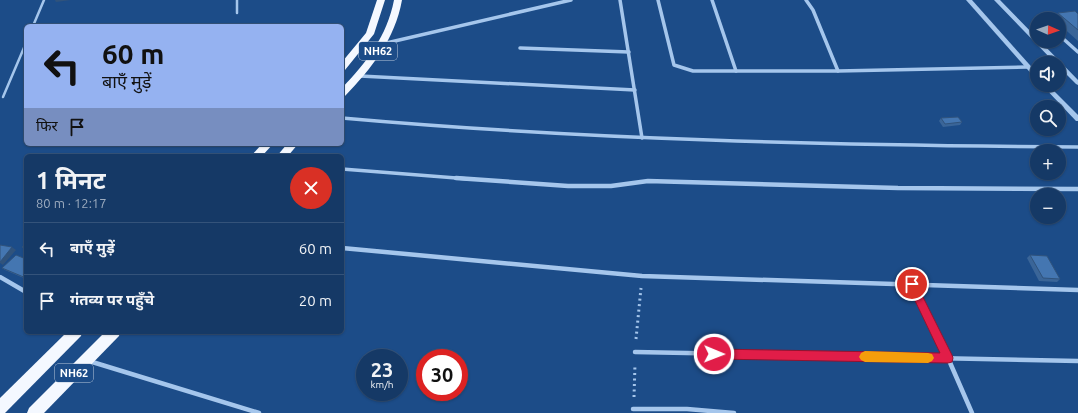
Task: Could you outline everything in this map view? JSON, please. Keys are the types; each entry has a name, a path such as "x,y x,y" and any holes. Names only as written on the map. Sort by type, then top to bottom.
{"highway":[{"name":"NH62","path":"344,66 370,34 380,0"},
{"name":"NH62","path":"344,92 360,76 382,44 396,17 398,0"},
{"path":"258,154 266,146"},
{"path":"284,154 292,146"},
{"name":"NH62","path":"0,408 74,334"},
{"name":"NH62","path":"34,413 112,334"}],"street":[{"path":"382,44 571,0"},
{"path":"620,0 642,138"},
{"path":"658,0 674,64 680,68 693,71 838,71 1027,67"},
{"path":"712,0 736,71"},
{"path":"806,0 813,10 838,71"},
{"path":"969,0 1030,70"},
{"path":"997,0 1052,56"},
{"path":"1066,41 1078,52"},
{"path":"520,48 629,52"},
{"path":"1066,70 1078,83"},
{"path":"360,76 635,90"},
{"path":"1052,92 1078,119"},
{"path":"344,118 425,126 642,138 894,146 1078,147"},
{"path":"344,170 568,186 611,186 648,181 898,188 1078,189"},
{"path":"344,248 642,276 1078,290"},
{"path":"0,278 24,291"},
{"path":"912,284 948,358 972,413"},
{"path":"635,352 1078,361"},
{"path":"87,361 258,413"},
{"path":"633,409 734,413"}],"lane":[{"path":"34,24 44,0"},
{"path":"237,0 237,13"},
{"path":"3,97 24,48"}],"building":[{"path":"1075,11 1078,14 1078,30 1066,20 1066,12"},
{"path":"958,117 962,122 945,124 941,118"},
{"path":"0,245 12,247 0,262"},
{"path":"16,255 24,258 24,277 2,268"},
{"path":"1030,255 1047,256 1060,279 1043,278"}],"slow traffic":[{"path":"865,357 928,358"}],"route":[{"path":"714,354 948,358 912,284"}]}
